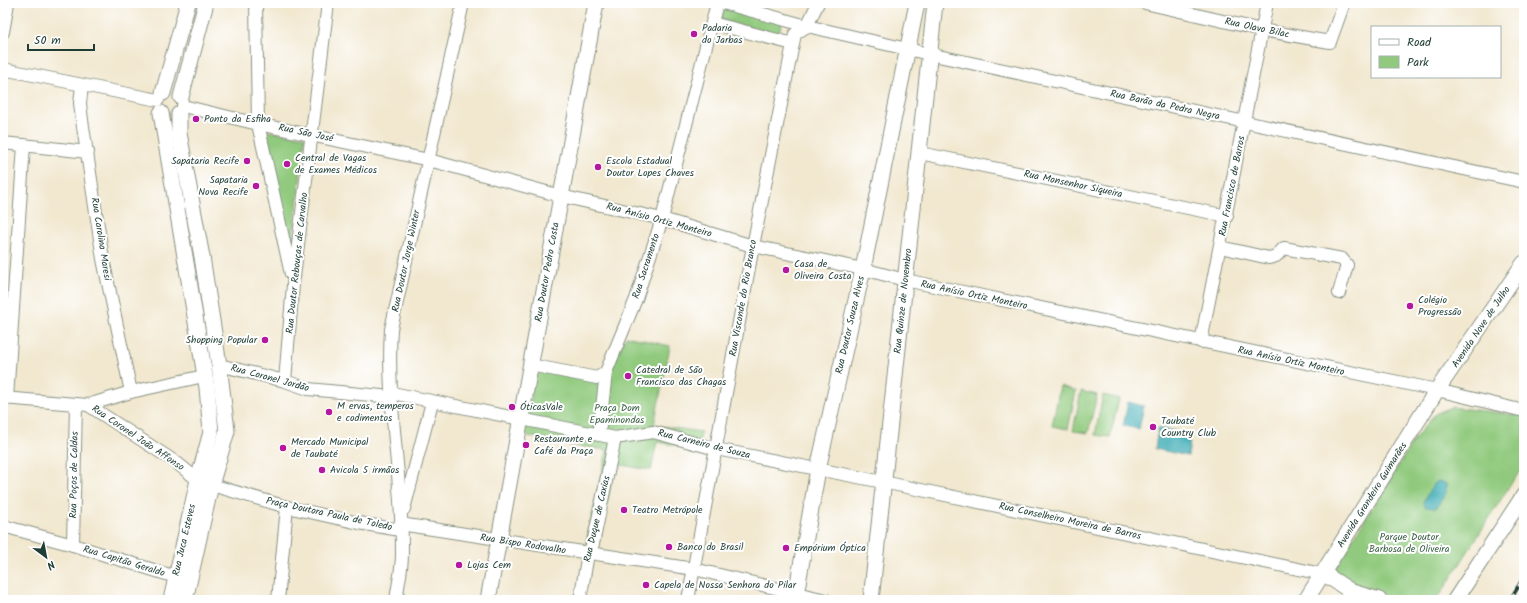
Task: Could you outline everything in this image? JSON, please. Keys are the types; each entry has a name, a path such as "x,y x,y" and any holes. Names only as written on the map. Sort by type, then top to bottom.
{"main road":[{"path":"188,3 160,102 204,376 211,432 204,482"},
{"path":"204,482 227,431 210,304 179,132 181,106 206,3"},
{"name":"Rua Doutor Pedro Costa","path":"488,600 596,3"},
{"name":"Rua Doutor Souza Alves","path":"796,597 818,469 863,269 917,3"},
{"name":"Rua Quinze de Novembro","path":"872,600 883,482 935,3"},
{"path":"912,32 918,39 926,39 931,36"},
{"path":"160,102 174,91 181,106"},
{"path":"160,102 170,117 181,106"},
{"name":"Avenida Nove de Julho","path":"1437,390 1524,263"},
{"path":"193,306 210,304"},
{"name":"Avenida Grandeiro Guimarães","path":"1306,600 1437,390"},
{"name":"Rua Juca Esteves","path":"171,600 176,577 204,482"},
{"name":"Rua Juca Esteves","path":"185,600 204,482"},
{"path":"1455,600 1524,495"},
{"path":"1322,574 1352,592 1379,600"}],"street":[{"path":"3,32 8,3"},
{"path":"256,3 258,124 293,285"},
{"name":"Rua Doutor Rebouças de Carvalho","path":"285,381 293,285 328,3"},
{"name":"Rua Doutor Jorge Winter","path":"396,600 402,555 399,487 394,451 390,367 391,329 463,3"},
{"name":"Rua Sacramento","path":"599,435 606,372 628,319 662,219 716,3"},
{"name":"Rua Barão da Pedra Negra","path":"723,3 807,26 929,54 1524,182"},
{"name":"Rua Visconde do Rio Branco","path":"688,600 753,246 795,34 807,26 818,3"},
{"name":"Rua Olavo Bilac","path":"1145,3 1262,30 1330,42 1344,3"},
{"name":"Rua Francisco de Barros","path":"1201,342 1227,216 1267,3"},
{"path":"777,40 785,34 786,28 784,20"},
{"path":"712,23 793,44"},
{"path":"3,69 160,102"},
{"name":"Rua Carolina Maresi","path":"82,86 80,103 103,259 131,392"},
{"name":"Rua São José","path":"181,106 258,124 312,134 429,160"},
{"path":"3,143 88,152"},
{"path":"5,398 24,145"},
{"name":"Rua Monsenhor Siqueira","path":"920,152 1227,216"},
{"name":"Rua Anísio Ortiz Monteiro","path":"429,160 561,196 662,219 753,246 863,269 905,280 1437,390 1524,411"},
{"path":"1220,247 1269,258 1276,256 1284,248 1342,259 1347,265 1339,293"},
{"name":"Rua Coronel Jordão","path":"219,365 285,381 308,389 392,395 520,419"},
{"path":"530,365 591,378 600,377 606,372"},
{"path":"88,405 131,392 204,376"},
{"name":"Rua Coronel João Affonso","path":"5,398 88,405 204,482"},
{"path":"400,527 432,402"},
{"name":"Rua Poços de Caldas","path":"73,545 76,404"},
{"name":"Rua Carneiro de Souza","path":"520,419 615,438 653,432 716,449 818,469"},
{"name":"Rua Duque de Caxias","path":"580,600 588,554 593,544 615,438"},
{"name":"Rua Conselheiro Moreira de Barros","path":"818,469 1322,574"},
{"name":"Praça Doutora Paula de Toledo","path":"204,482 287,507 359,523 400,527"},
{"path":"278,600 287,507"},
{"name":"Rua Capitão Geraldo","path":"3,526 73,545 176,577"},
{"name":"Rua Bispo Rodovalho","path":"400,527 498,540 694,570 796,597 826,600"}],"green space":[{"path":"725,6 782,22 778,35 721,20"},
{"path":"266,131 305,137 291,257"},
{"name":"Praça Dom Epaminondas","path":"626,336 670,346 654,425 701,432 698,449 657,442 651,470 615,464 598,545 586,543 607,450 563,444 524,435 536,369 608,377"},
{"path":"1060,386 1076,391 1068,429 1052,426"},
{"path":"1081,391 1097,395 1088,433 1073,431"},
{"path":"1103,395 1119,399 1110,437 1095,435"},
{"name":"Parque Doutor Barbosa de Oliveira","path":"1452,407 1524,416 1524,468 1514,479 1437,600 1351,600 1331,574 1416,437 1435,414"}],"water":[{"path":"1128,402 1144,406 1139,429 1123,426"},
{"path":"1158,428 1191,434 1188,456 1155,449"},
{"path":"1439,481 1446,484 1446,493 1436,508 1425,507 1423,502 1434,483"}],"railway":[{"path":"1510,600 1524,577"}],"place":[{"name":"Padaria do Jarbas","path":"694,34"},
{"name":"Ponto da Esfiha","path":"196,119"},
{"name":"Sapataria Recife","path":"247,161"},
{"name":"Central de Vagas de Exames Médicos","path":"287,164"},
{"name":"Escola Estadual Doutor Lopes Chaves","path":"598,167"},
{"name":"Sapataria Nova Recife","path":"256,186"},
{"name":"Casa de Oliveira Costa","path":"786,270"},
{"name":"Colégio Progressão","path":"1410,306"},
{"name":"Shopping Popular","path":"265,340"},
{"name":"Catedral de São Francisco das Chagas","path":"628,376"},
{"name":"ÓticasVale","path":"512,407"},
{"name":"M ervas, temperos e codimentos","path":"329,412"},
{"name":"Taubaté Country Club","path":"1153,427"},
{"name":"Restaurante e Café da Praça","path":"526,445"},
{"name":"Mercado Municipal de Taubaté","path":"283,448"},
{"name":"Avicola 5 irmãos","path":"322,470"},
{"name":"Teatro Metrópole","path":"624,510"},
{"name":"Banco do Brasil","path":"669,547"},
{"name":"Empórium Óptica","path":"786,548"},
{"name":"Lojas Cem","path":"459,565"},
{"name":"Capela de Nossa Senhora do Pilar","path":"646,585"}]}
